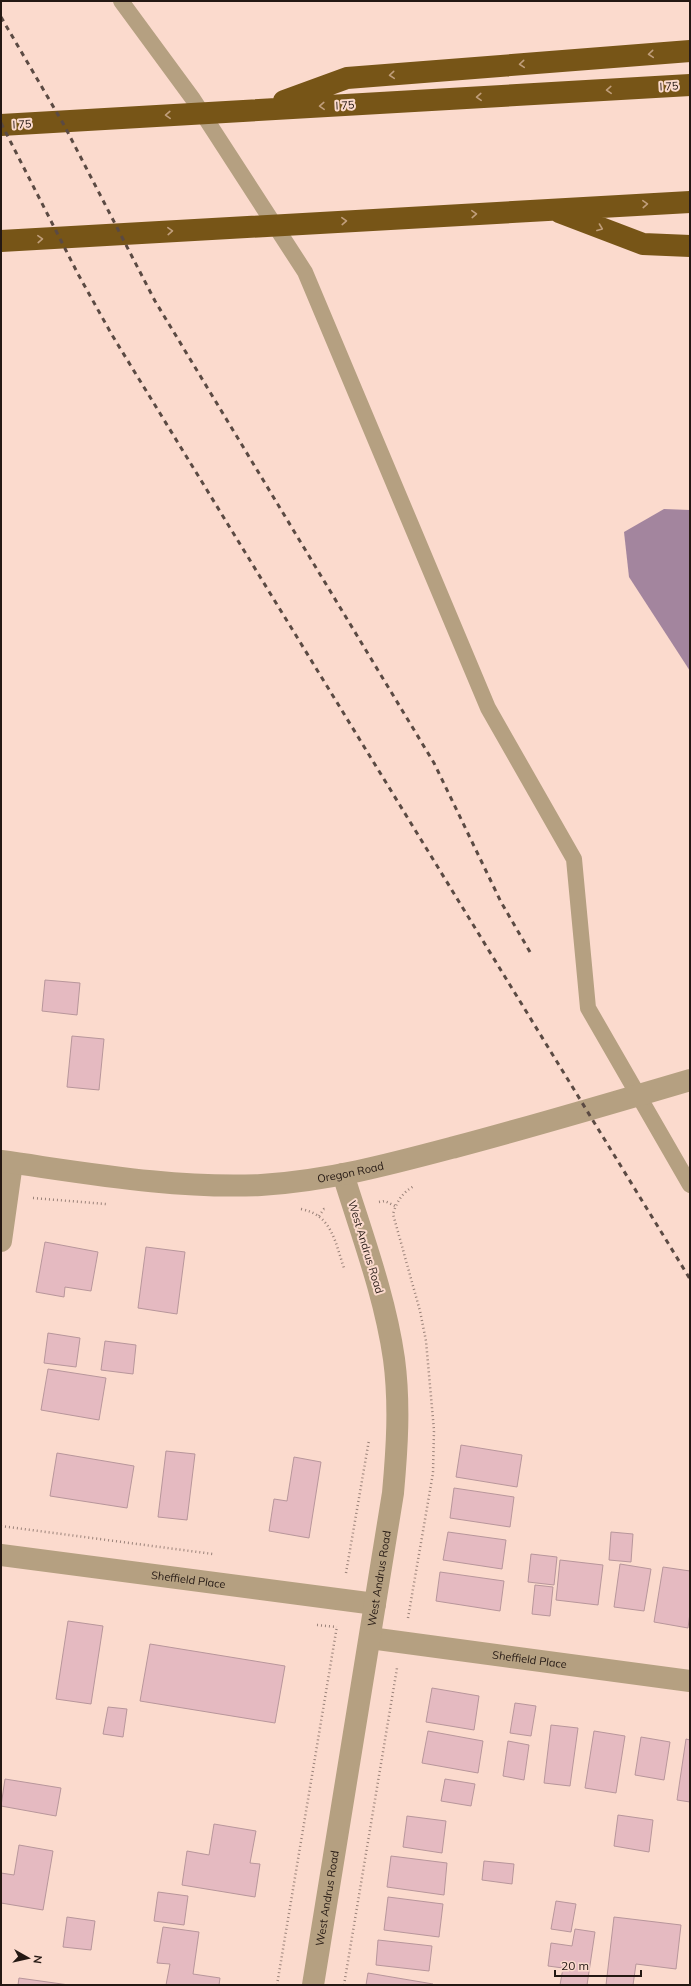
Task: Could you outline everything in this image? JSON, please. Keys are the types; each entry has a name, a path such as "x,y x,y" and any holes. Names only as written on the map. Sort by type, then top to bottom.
{"highway":[{"path":"263,110 346,78 690,50"},
{"name":"I 75","path":"1,125 690,85"},
{"path":"1,241 690,202"},
{"path":"550,209 643,244 690,246"}],"street":[{"name":"Oregon Road","path":"7,1162 155,1182 219,1185 277,1184 377,1168 518,1130 690,1080"},
{"path":"1,1241 8,1195 7,1162"},
{"name":"West Andrus Road","path":"313,1985 393,1494 398,1424 394,1360 384,1305 343,1174"},
{"name":"Sheffield Place","path":"1,1555 375,1604"},
{"name":"Sheffield Place","path":"370,1638 690,1681"}],"lane":[{"path":"122,1 193,99 305,272 488,708 574,859 588,1008 690,1185"}],"path":[{"path":"8,1195 112,1205"},
{"path":"295,1209 311,1211 320,1216 327,1224 332,1233 344,1270"},
{"path":"277,1985 369,1438"},
{"path":"1,1526 221,1555"},
{"path":"338,1571 346,1572"}],"shaded area":[{"path":"664,509 690,510 690,671 629,577 624,532"}],"building":[{"path":"45,980 80,983 77,1015 42,1011"},
{"path":"72,1036 104,1039 99,1090 67,1087"},
{"path":"45,1242 98,1252 91,1291 65,1287 64,1297 36,1292"},
{"path":"146,1247 185,1252 177,1314 138,1308"},
{"path":"48,1333 80,1338 76,1367 44,1363"},
{"path":"105,1341 136,1345 133,1374 101,1370"},
{"path":"48,1369 106,1378 99,1420 41,1410"},
{"path":"461,1445 522,1455 517,1487 456,1477"},
{"path":"166,1451 195,1454 187,1520 158,1517"},
{"path":"57,1453 134,1466 127,1508 50,1496"},
{"path":"294,1457 321,1462 309,1538 269,1531 274,1499 287,1501"},
{"path":"454,1488 514,1497 510,1527 450,1518"},
{"path":"448,1532 506,1540 502,1569 443,1560"},
{"path":"611,1532 633,1534 631,1562 609,1560"},
{"path":"531,1554 557,1557 554,1585 528,1582"},
{"path":"560,1560 603,1565 598,1605 556,1600"},
{"path":"620,1564 651,1569 644,1611 614,1607"},
{"path":"663,1567 690,1571 690,1613 688,1628 654,1622"},
{"path":"440,1572 504,1581 500,1611 436,1601"},
{"path":"535,1585 553,1587 550,1616 532,1614"},
{"path":"68,1621 103,1626 91,1704 56,1699"},
{"path":"150,1644 285,1666 275,1723 140,1701"},
{"path":"432,1688 479,1696 474,1730 426,1722"},
{"path":"515,1703 536,1706 531,1736 510,1733"},
{"path":"108,1707 127,1709 123,1737 103,1734"},
{"path":"551,1725 578,1728 570,1786 544,1783"},
{"path":"428,1731 483,1741 478,1773 422,1763"},
{"path":"594,1731 625,1736 616,1793 585,1788"},
{"path":"641,1737 670,1742 664,1780 635,1775"},
{"path":"686,1739 690,1740 690,1802 677,1800"},
{"path":"508,1741 529,1745 524,1780 503,1776"},
{"path":"5,1779 61,1788 56,1816 1,1806"},
{"path":"445,1779 475,1784 471,1806 441,1801"},
{"path":"618,1815 653,1820 649,1852 614,1846"},
{"path":"407,1816 446,1821 442,1853 403,1847"},
{"path":"214,1824 256,1831 250,1863 260,1864 255,1897 182,1885 187,1851 209,1855"},
{"path":"19,1845 53,1851 43,1910 1,1903 1,1873 14,1875"},
{"path":"391,1856 447,1863 444,1895 387,1887"},
{"path":"484,1861 514,1864 512,1884 482,1880"},
{"path":"158,1892 188,1896 184,1925 154,1921"},
{"path":"388,1897 443,1904 439,1937 384,1930"},
{"path":"556,1901 576,1904 571,1932 551,1929"},
{"path":"67,1917 95,1921 91,1950 63,1947"},
{"path":"614,1917 681,1925 676,1969 636,1964 633,1985 606,1985"},
{"path":"163,1927 199,1932 193,1974 220,1978 219,1985 166,1985 170,1964 157,1963"},
{"path":"575,1929 595,1932 587,1985 560,1985 563,1968 548,1966 551,1943 572,1946"},
{"path":"378,1940 432,1946 429,1971 376,1965"},
{"path":"368,1973 433,1984 433,1985 366,1985"},
{"path":"19,1978 69,1985 18,1985"}],"railway":[{"path":"1,17 64,125 155,301 434,763 501,902 530,952"},
{"path":"1,123 78,274 112,335 690,1279"}]}
